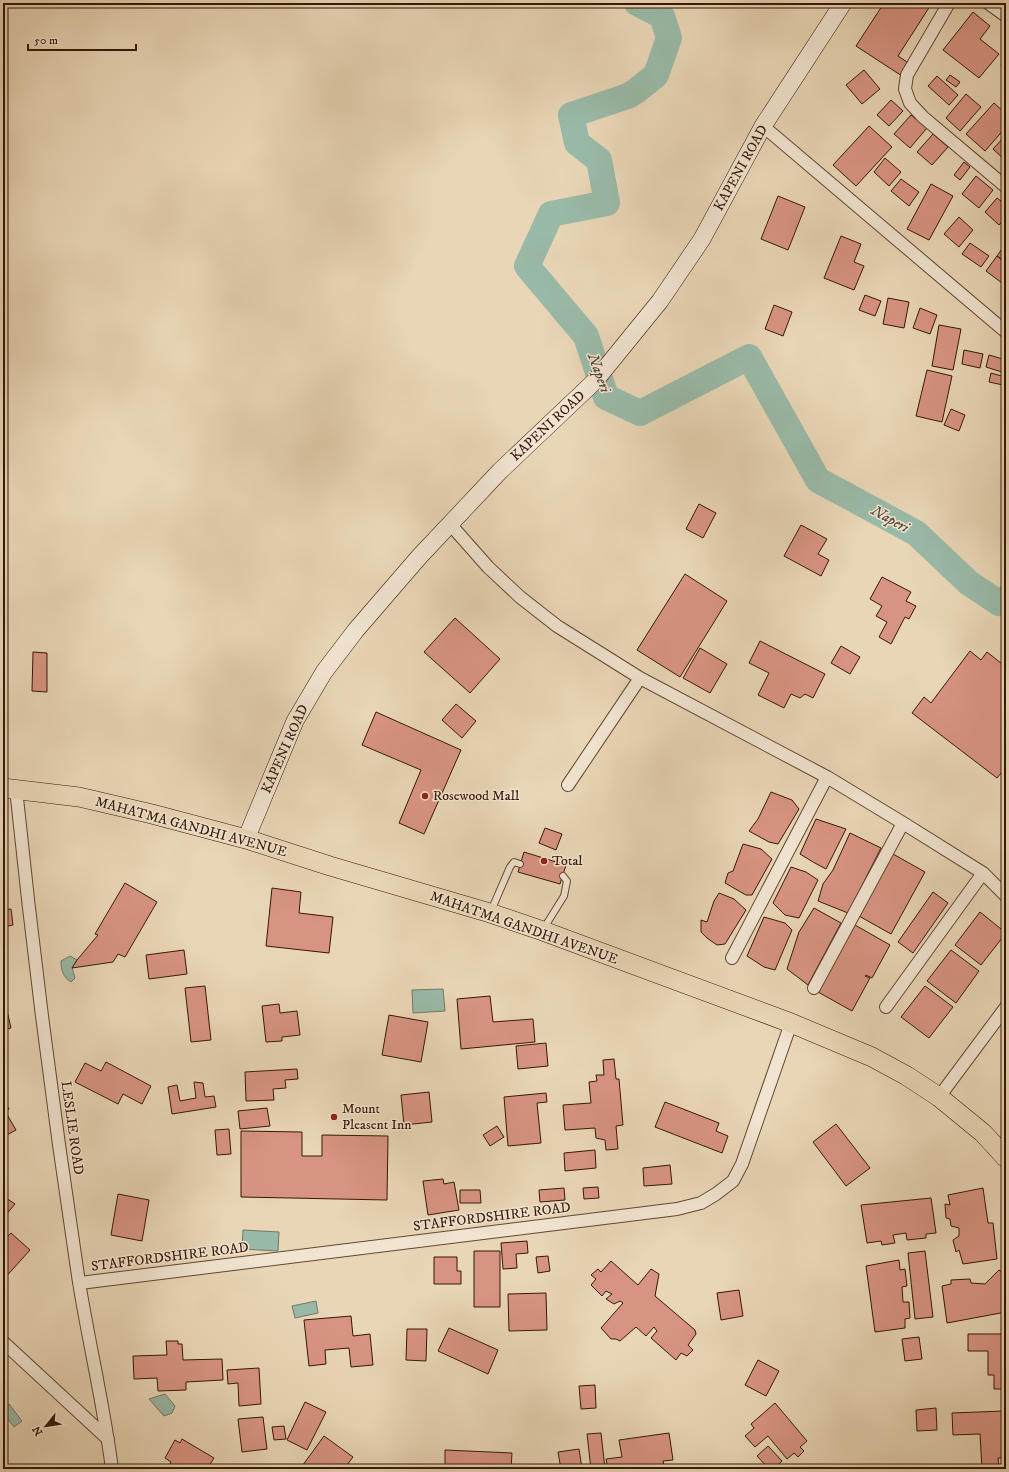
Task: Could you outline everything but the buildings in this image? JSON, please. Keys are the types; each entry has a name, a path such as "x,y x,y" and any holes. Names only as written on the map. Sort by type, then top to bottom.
{"main road":[{"name":"KAPENI ROAD","path":"246,839 294,721 324,672 356,630 419,557 500,471 595,381 660,301 702,238 763,126 843,3"},
{"name":"MAHATMA GANDHI AVENUE","path":"10,789 79,798 152,814 246,839 330,866 490,913 791,1023 872,1057 907,1076 939,1097 983,1133 1006,1158"}],"street":[{"path":"948,3 907,75 905,89 910,103 923,117 1006,187"},
{"path":"988,3 1006,16"},
{"path":"763,126 1006,332"},
{"path":"450,524 488,567 520,597 557,626 640,678 827,777 904,823 983,872 1006,896"},
{"path":"568,785 640,678"},
{"path":"732,958 827,777"},
{"name":"LESLIE ROAD","path":"10,789 27,897 46,1045 80,1283 112,1469"},
{"path":"814,988 904,823"},
{"path":"886,1007 983,872"},
{"path":"939,1097 1006,1007"},
{"name":"STAFFORDSHIRE ROAD","path":"80,1283 677,1209 701,1203 733,1181 742,1164 791,1023"},
{"path":"5,1348 108,1439"}],"lane":[{"path":"490,913 510,867 514,862 520,864"},
{"path":"542,931 564,896 567,881 563,876"}],"shaded area":[{"path":"70,956 77,960 72,968 75,978 71,982 64,976 61,964 61,961"},
{"path":"443,989 445,1011 413,1013 412,990"},
{"path":"243,1230 279,1232 278,1251 242,1249"},
{"path":"316,1301 318,1313 295,1318 292,1306"},
{"path":"165,1394 175,1406 172,1413 164,1416 149,1399"},
{"path":"9,1404 22,1421 14,1427 3,1413 3,1410"}],"waterway":[{"name":"Naperi","path":"637,3 662,16 669,38 656,75 628,96 571,115 577,143 599,160 607,203 551,214 527,266 586,336 606,397 640,413 749,357 818,480 916,533 969,583 999,603 1006,598"}],"place":[{"name":"Rosewood Mall","path":"425,796"},
{"name":"Total","path":"544,861"},
{"name":"Mount Pleasent Inn","path":"334,1117"}]}
